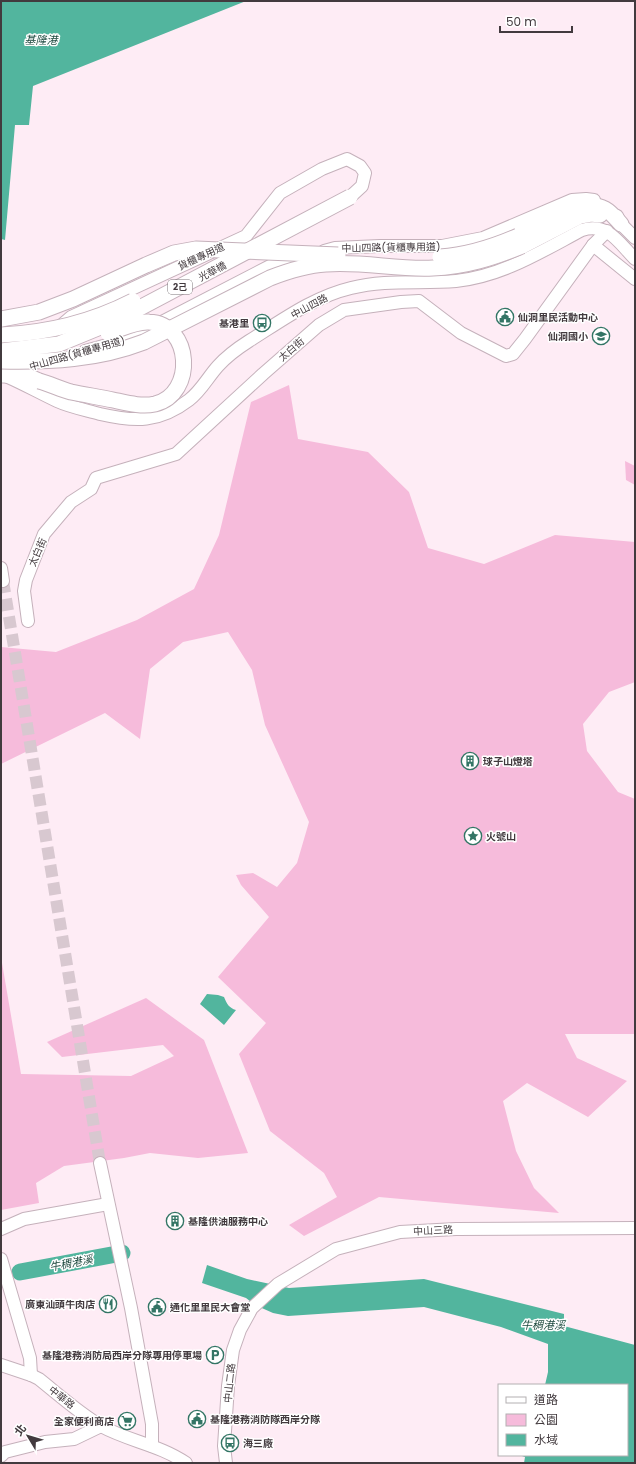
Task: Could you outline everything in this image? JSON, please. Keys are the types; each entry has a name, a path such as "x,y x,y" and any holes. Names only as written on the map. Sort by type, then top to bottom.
{"main road":[{"name":"光華橋","path":"1,336 18,335 66,327 124,306 346,194"},
{"name":"光華橋","path":"1,351 59,344 115,321 346,194"},
{"path":"2,373 22,362 76,359 125,350 144,342 270,278 309,266 327,263 401,268 462,266 502,254 522,246 576,206 593,205 607,210 621,224"},
{"path":"1,319 39,312 73,299 174,253 196,249 432,258 460,255 499,244 559,220"},
{"path":"2,373 28,376 72,392 137,405 149,405 161,402 173,394 183,373 184,358 180,344 168,328 156,322 140,322 83,341 43,347"}],"street":[{"name":"貨櫃專用道","path":"2,373 71,317 246,236 280,193 322,169 347,159 360,166 365,173 362,186 346,194"},
{"name":"中山四路(貨櫃專用道)","path":"2,373 129,339 272,265 335,248 442,246 483,238 535,215 577,199 592,199 607,206 615,213 621,224 635,238"},
{"name":"中山四路","path":"2,373 69,406 126,419 142,420 158,418 190,400 201,389 218,366 239,348 318,300 350,288 367,284 385,282 420,283 458,280 488,274 525,261 590,227 607,231"},
{"name":"太白街","path":"28,620 24,591 26,580 44,534 71,502 91,489 96,478 176,454 319,325 344,310 419,301 461,333 506,356 513,354 593,245 607,231"},
{"path":"607,231 616,238 635,259"},
{"path":"593,245 635,279"},
{"path":"1,568 3,581"},
{"path":"100,1163 131,1308 152,1424 152,1446"},
{"path":"1,1229 24,1219 108,1204"},
{"name":"中山三路","path":"252,1308 278,1284 336,1249 400,1232 456,1228 635,1228"},
{"path":"1,1259 30,1358 32,1375"},
{"name":"中山二路","path":"226,1463 224,1446 228,1386 233,1350 240,1330 252,1308"},
{"name":"中華路","path":"1,1365 32,1375 39,1379 101,1426 176,1456 186,1463"},
{"path":"1,1456 5,1452 45,1442 74,1438 101,1426"}],"green space":[{"path":"289,385 298,439 368,452 409,492 428,548 484,564 555,535 635,542 635,682 609,692 583,724 587,751 618,792 635,799 635,1034 565,1034 577,1058 627,1081 588,1117 527,1083 503,1101 516,1151 534,1188 559,1213 379,1197 304,1236 289,1225 337,1197 324,1173 270,1131 239,1054 266,1023 218,977 269,917 241,885 236,875 253,873 277,887 297,863 309,822 265,725 252,670 228,632 183,642 150,669 140,739 105,713 1,764 1,647 56,652 137,620 194,589 219,535 251,402"},
{"path":"625,461 635,466 635,485 626,480"},
{"path":"1,957 21,1074 131,1076 174,1056 163,1045 62,1057 47,1042 146,998 204,1040 248,1153 198,1158 150,1153 64,1166 36,1183 39,1203 1,1210"}],"water":[{"name":"基隆港","path":"1,1 246,1 33,86 29,125 15,125 5,240 1,239"},
{"path":"207,994 224,997 228,1005 236,1010 224,1025 200,1004"},
{"name":"牛稠港溪","path":"207,1265 247,1279 289,1288 424,1279 564,1314 564,1326 635,1345 635,1463 524,1463 525,1457 522,1456 628,1456 628,1384 545,1384 548,1372 548,1344 501,1327 424,1307 288,1316 273,1313 255,1305 246,1298 202,1283"}],"waterway":[{"name":"牛稠港溪","path":"20,1272 122,1253"}],"tunnel":[{"path":"3,581 100,1163"}],"place":[{"name":"仙洞里民活動中心","path":"505,317"},
{"name":"基港里","path":"262,323"},
{"name":"仙洞國小","path":"601,336"},
{"name":"球子山燈塔","path":"470,761"},
{"name":"火號山","path":"473,836"},
{"name":"基隆供油服務中心","path":"175,1221"},
{"name":"廣東汕頭牛肉店","path":"108,1304"},
{"name":"通化里里民大會堂","path":"157,1307"},
{"name":"基隆港務消防局西岸分隊專用停車場","path":"215,1355"},
{"name":"基隆港務消防隊西岸分隊","path":"197,1419"},
{"name":"全家便利商店","path":"127,1421"},
{"name":"海三廠","path":"230,1443"}]}
